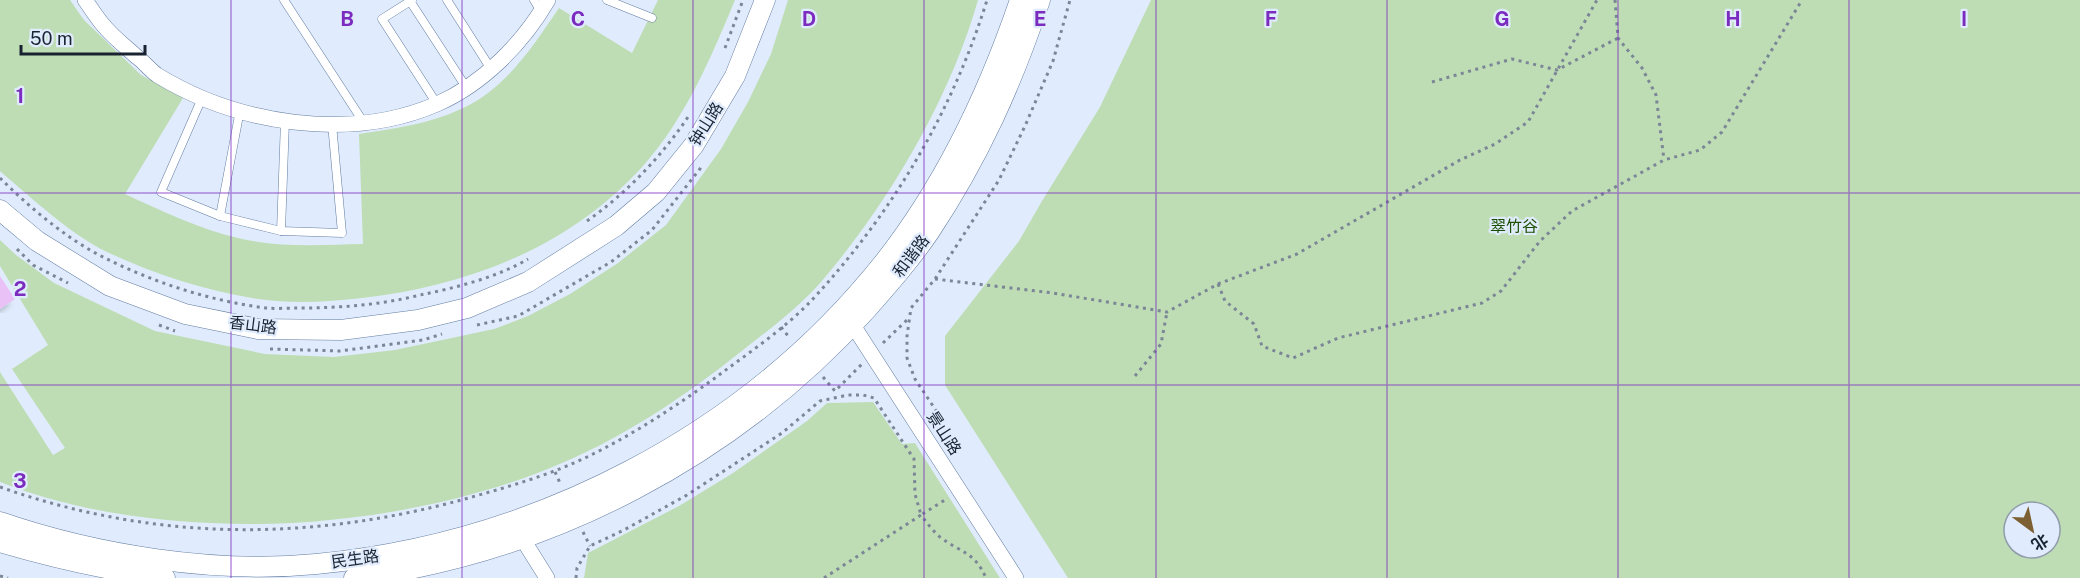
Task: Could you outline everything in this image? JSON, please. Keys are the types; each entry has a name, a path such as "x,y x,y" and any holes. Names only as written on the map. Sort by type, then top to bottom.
{"main road":[{"name":"钟山路","path":"528,282 616,226 656,192 694,145 735,76 765,0"},
{"name":"和谐路","path":"695,444 767,404 813,365 889,254 914,222 945,171 972,122 995,70 1020,0"},
{"name":"和谐路","path":"847,317 898,274 929,232 962,180 1013,78 1040,0"},
{"name":"香山路","path":"0,210 37,242 110,286 185,314 258,329 341,330 417,320 467,308 528,282"},
{"name":"民生路","path":"0,522 60,541 121,554 192,563 256,566 314,564 375,557 445,541 517,531 576,517 630,492 695,444"},
{"name":"民生路","path":"354,578 450,560 517,531"},
{"path":"0,542 56,559 118,572 165,578"}],"street":[{"path":"85,0 104,27 156,74 202,98 240,111 285,121 332,124 364,123 398,117 437,104 490,69 519,42 541,4"},
{"name":"景山路","path":"847,317 1016,578"},
{"path":"517,531 547,578"}],"lane":[{"path":"284,0 364,123"},
{"path":"447,0 490,69"},
{"path":"607,0 652,18"},
{"path":"437,104 382,19 411,1 466,87"},
{"path":"202,98 161,192 220,216 281,231 342,233 332,124"},
{"path":"220,216 240,111"},
{"path":"281,231 285,121"}],"path":[{"path":"722,57 742,0"},
{"path":"0,487 41,501 114,518 183,527 250,531 322,527 376,519 451,503 555,471 594,454 674,408 749,353 809,303 848,258 885,209 942,116 978,30 987,0"},
{"path":"940,418 915,379 907,358 911,308 935,279 999,180 1053,61 1070,0"},
{"path":"935,279 1053,293 1167,312 1218,284 1297,254 1460,160 1495,144 1528,122 1597,0"},
{"path":"1615,0 1618,38 1642,68 1656,95 1664,160"},
{"path":"1218,284 1225,301 1254,324 1262,346 1293,358 1338,338 1482,303 1501,291 1540,241 1572,211 1664,160 1701,150 1722,132 1803,0"},
{"path":"1432,82 1512,59 1557,70 1618,38"},
{"path":"580,226 598,213 642,173 675,136 694,106"},
{"path":"0,178 60,230 104,258 154,279 205,296 267,308 338,308 394,301 452,288 505,269 534,255"},
{"path":"1135,376 1161,344 1167,312"},
{"path":"576,578 577,568 590,546 687,495 782,433 820,401 833,397 863,395 874,398 914,459 915,494 921,515 939,536 969,553 981,567 986,578"},
{"path":"824,578 959,490"},
{"path":"0,576 8,578"}],"green space":[{"path":"0,0 70,0 84,20 141,75 183,98 125,194 181,219 223,234 285,245 316,245 363,244 359,134 424,122 477,101 517,66 559,8 632,53 658,0 735,0 696,87 672,128 643,166 583,219 515,258 440,284 362,298 297,302 271,301 219,291 181,281 125,260 79,236 0,171"},
{"path":"788,0 978,0 966,37 934,112 893,185 846,252 796,308 704,380 659,411 587,452 526,477 450,500 410,509 330,520 252,524 156,519 61,502 0,482 0,372 53,455 65,448 12,369 48,345 0,266 0,240 54,283 155,331 265,354 334,357 395,350 494,329 528,316 570,294 618,263 666,225 721,149 748,102 771,54"},
{"name":"翠竹谷","path":"1151,0 2080,0 2080,578 1068,578 945,385 945,336 1019,241 1100,107"},
{"path":"873,402 902,444 915,443 1000,578 584,578 588,553 679,506 733,473 807,421 827,403"}],"building":[{"path":"0,276 15,299 0,309"}]}
